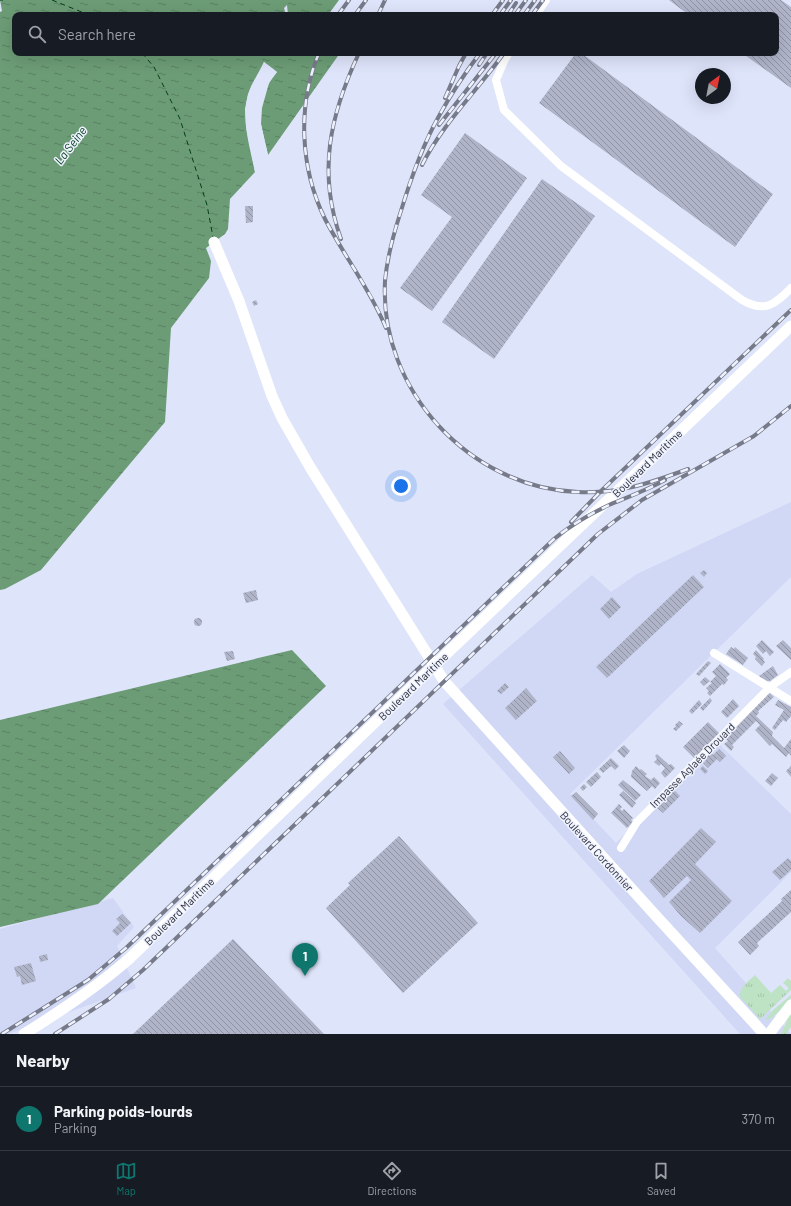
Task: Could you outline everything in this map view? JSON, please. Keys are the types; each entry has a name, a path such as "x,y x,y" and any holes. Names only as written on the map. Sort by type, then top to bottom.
{"street":[{"path":"538,12 546,0"},
{"path":"507,56 496,80 504,110 561,166 742,300 760,307 769,306 791,288"},
{"name":"Boulevard Cordonnier","path":"214,242 239,301 272,396 282,418 310,467 444,681 656,917 764,1034"},
{"name":"Boulevard Maritime","path":"24,1034 66,1008 94,988 130,958 791,326"},
{"path":"714,653 791,701"},
{"name":"Impasse Aglaée Drouard","path":"621,848 637,822 770,687 791,672"},
{"path":"769,1034 791,1006"}],"shaded area":[{"path":"791,502 791,577 570,794 616,843 718,743 791,814 791,872 715,948 791,1034 740,1034 443,704 592,575 611,592 637,574"},
{"path":"113,898 134,927 117,946 136,988 8,1034 0,1034 0,929"}],"green space":[{"path":"755,975 771,993 780,985 786,991 789,988 783,983 788,978 791,981 791,990 760,1019 740,997 743,987"},
{"path":"791,995 791,998 779,1012 772,1018 765,1020 773,1010"},
{"path":"791,1011 791,1027 786,1034 781,1034"}],"water":[{"name":"La Seine","path":"0,0 339,0 330,12 288,12 287,5 284,8 285,12 12,12 12,56 338,56 268,155 261,124 261,111 266,90 277,72 264,62 251,86 245,114 247,134 255,172 230,199 228,229 225,234 206,248 211,261 209,278 171,328 165,422 41,570 5,589 0,590 0,12 2,11"},
{"path":"292,650 326,686 98,904 0,927 0,720"}],"pier":[{"path":"264,62 277,72 269,83 262,108 261,124 267,156 259,124 260,108 267,82 275,73 265,65 259,74 250,95 247,109 248,126 257,169 255,172 246,127 245,109 248,94"}],"building":[{"path":"669,0 781,0 791,7 791,88 746,56 779,56 779,12 685,12"},
{"path":"574,56 585,56 773,194 735,247 539,103"},
{"path":"465,133 527,178 432,311 400,288 452,217 421,195"},
{"path":"542,179 595,216 494,359 442,322"},
{"path":"245,206 253,206 253,222 246,223"},
{"path":"256,300 258,304 254,306 252,302"},
{"path":"704,570 707,573 704,577 700,573"},
{"path":"693,575 704,587 607,678 596,667"},
{"path":"256,590 258,600 246,603 243,593"},
{"path":"612,597 621,607 609,619 600,609"},
{"path":"198,618 201,619 201,625 198,626 195,625 194,622 195,619"},
{"path":"762,640 774,652 770,656 766,651 763,654 756,646"},
{"path":"783,640 791,648 791,660 776,646"},
{"path":"731,647 734,649 735,647 748,658 743,665 726,654"},
{"path":"756,650 764,659 763,660 765,662 762,666 755,659 756,657 753,654"},
{"path":"233,651 235,659 227,661 224,652"},
{"path":"708,661 711,663 699,676 696,674"},
{"path":"720,664 730,674 726,678 728,680 724,685 722,684 710,696 707,693 709,691 706,688 712,683 710,682 716,676 712,672"},
{"path":"773,666 778,675 770,681 767,681 759,676"},
{"path":"705,677 710,681 704,686 700,682"},
{"path":"505,683 509,687 501,694 497,691"},
{"path":"526,688 537,701 516,720 505,708"},
{"path":"769,692 774,697 758,711 759,713 756,716 773,732 772,736 784,748 791,739 791,756 789,753 786,757 772,744 770,746 755,730 760,725 756,721 732,745 734,747 731,751 724,744 728,741 724,737"},
{"path":"710,698 712,701 703,711 700,708"},
{"path":"733,699 739,706 727,718 721,712"},
{"path":"699,700 702,704 692,714 689,711"},
{"path":"778,700 791,707 791,716 786,722 783,720 775,730 772,728 784,710 775,705"},
{"path":"679,721 683,724 676,731 673,729"},
{"path":"708,722 720,734 695,759 683,747"},
{"path":"624,745 630,751 624,758 617,751"},
{"path":"719,749 726,756 720,762 717,759 708,768 703,763 706,761 705,756 710,751 713,755"},
{"path":"560,751 575,768 569,774 553,757"},
{"path":"657,754 669,765 671,764 675,768 665,778 661,773 665,768 661,764 659,766 654,762 657,759 655,756"},
{"path":"611,758 619,766 615,770 611,766 603,773 599,769"},
{"path":"636,766 647,774 645,776 651,780 654,777 660,783 655,789 652,786 647,791 631,777 632,771"},
{"path":"703,766 708,771 705,774 700,769"},
{"path":"791,766 791,777 786,771"},
{"path":"597,772 601,777 591,787 586,782"},
{"path":"772,773 778,778 771,786 765,781"},
{"path":"623,780 641,795 635,801 618,785"},
{"path":"584,784 587,787 583,791 580,788"},
{"path":"673,789 680,796 663,813 656,807"},
{"path":"623,791 636,803 632,808 619,795"},
{"path":"576,792 598,814 593,820 571,796"},
{"path":"619,804 622,807 620,809 622,811 624,809 633,818 631,820 633,822 627,828 611,813"},
{"path":"701,828 716,842 695,864 732,901 700,933 681,916 669,902 691,880 687,876 664,898 649,881"},
{"path":"399,836 478,923 403,993 326,908 350,885 348,883"},
{"path":"788,858 791,861 791,870 780,880 772,872"},
{"path":"791,890 791,912 757,943 759,946 750,955 738,942 782,901 781,899"},
{"path":"122,914 131,923 117,936 112,931 120,923 116,919"},
{"path":"233,939 324,1034 133,1034"},
{"path":"47,954 48,960 40,962 39,956"},
{"path":"31,963 36,981 22,985 20,976 17,977 14,967"}],"ferry route":[{"path":"52,0 82,12"},
{"path":"145,56 154,67 180,119 207,205 213,237"}],"railway":[{"path":"340,12 349,0"},
{"path":"357,12 366,0"},
{"path":"379,12 385,0"},
{"path":"494,12 503,0"},
{"path":"502,12 511,0"},
{"path":"517,12 526,0"},
{"path":"526,12 535,0"},
{"path":"534,12 543,0"},
{"path":"510,12 516,3"},
{"path":"318,56 307,94 305,115 304,136 310,179 325,219 365,286 386,328"},
{"path":"341,239 334,214 330,190 330,144 334,121 349,76 358,56"},
{"path":"445,98 464,56"},
{"path":"478,56 448,100 427,139 408,189 389,255 385,281 387,321 397,359 415,395 439,426 468,452 501,473 538,486 578,492 608,491 648,483 688,469"},
{"path":"479,65 485,56"},
{"path":"439,125 494,56"},
{"path":"422,165 430,150 450,121 502,56"},
{"path":"571,522 601,491 791,310"},
{"path":"55,1034 109,999 143,970 598,534 642,500 754,436 791,406"},
{"path":"2,1034 88,980 126,948 554,539 574,524 595,512 665,480"}],"place":[{"name":"Parking poids-lourds","path":"305,976"}]}
